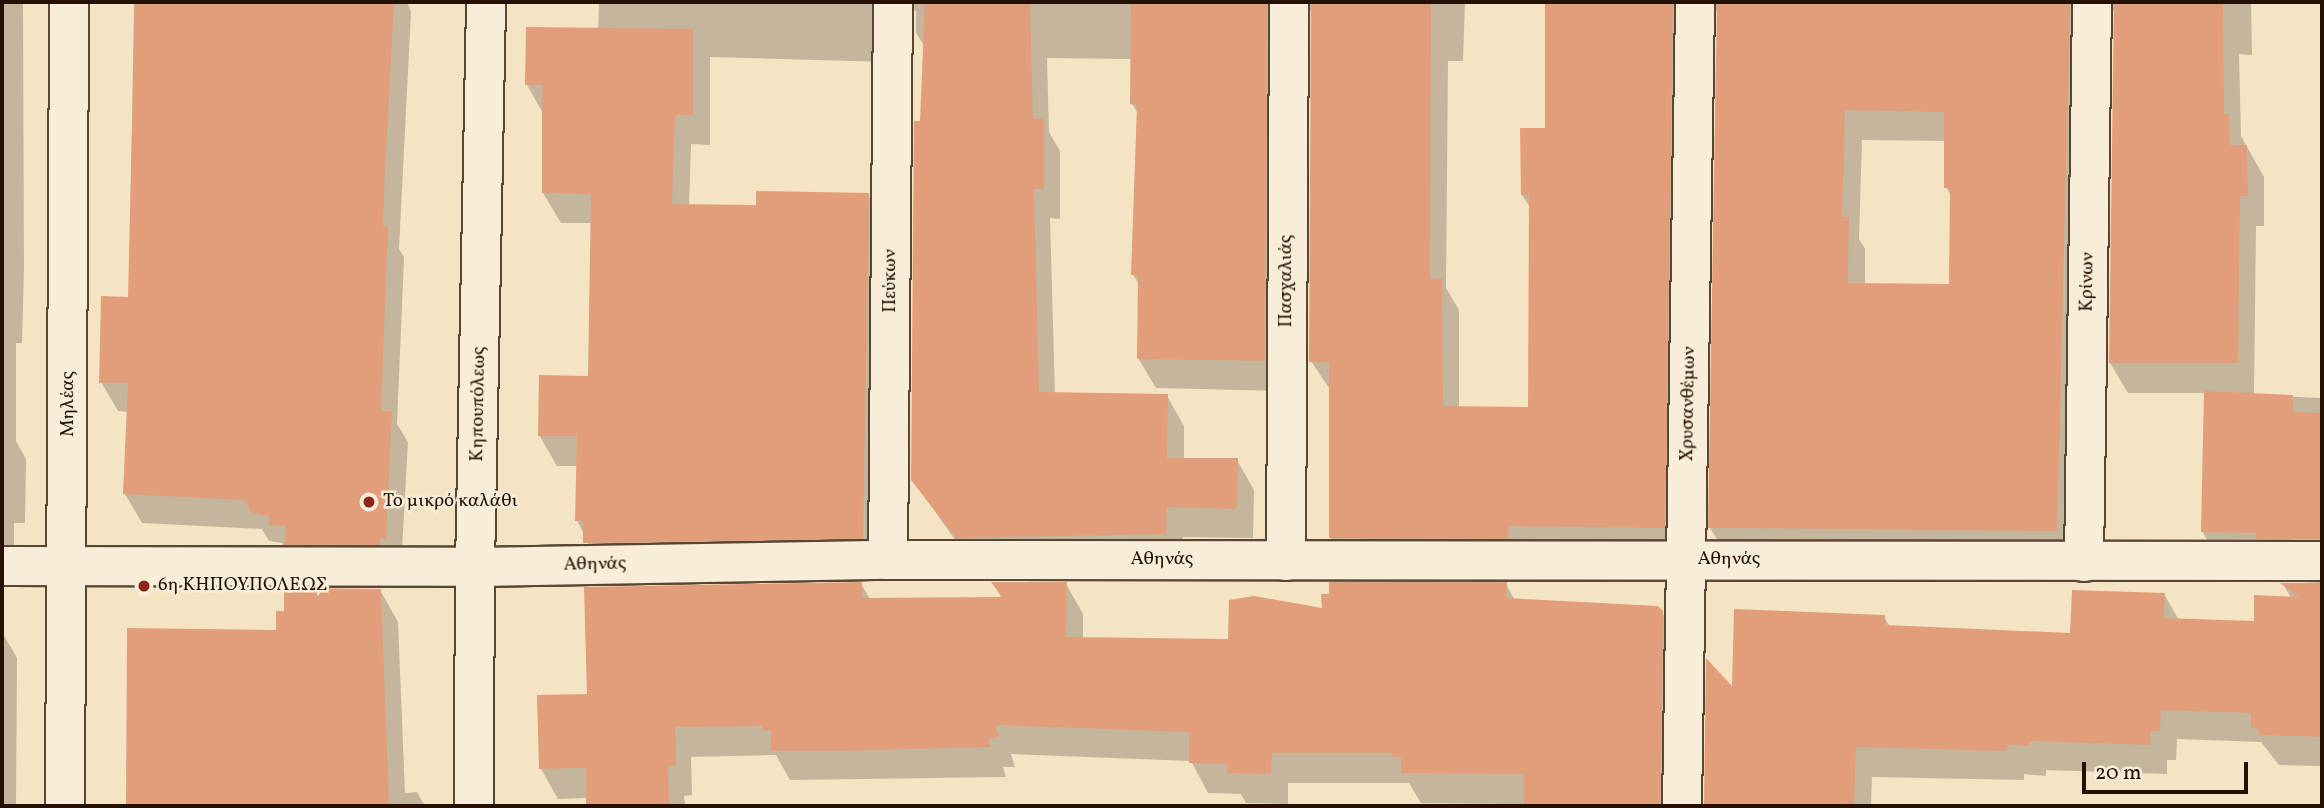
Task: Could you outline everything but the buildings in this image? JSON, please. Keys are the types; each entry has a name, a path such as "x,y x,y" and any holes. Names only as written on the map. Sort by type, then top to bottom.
{"street":[{"name":"Μηλέας","path":"65,806 69,565 69,2"},
{"name":"Κηπουπόλεως","path":"474,806 475,567 486,2"},
{"name":"Πεύκων","path":"888,560 893,2"},
{"name":"Πασχαλιάς","path":"1286,561 1289,2"},
{"name":"Χρυσανθέμων","path":"1682,806 1695,2"},
{"name":"Κρίνων","path":"2084,562 2092,2"},
{"name":"Αθηνάς","path":"2,566 475,567 888,560 2322,561"}],"place":[{"name":"Το μικρό καλάθι","path":"369,502"},
{"name":"6η ΚΗΠΟΥΠΟΛΕΩΣ","path":"144,586"}]}
